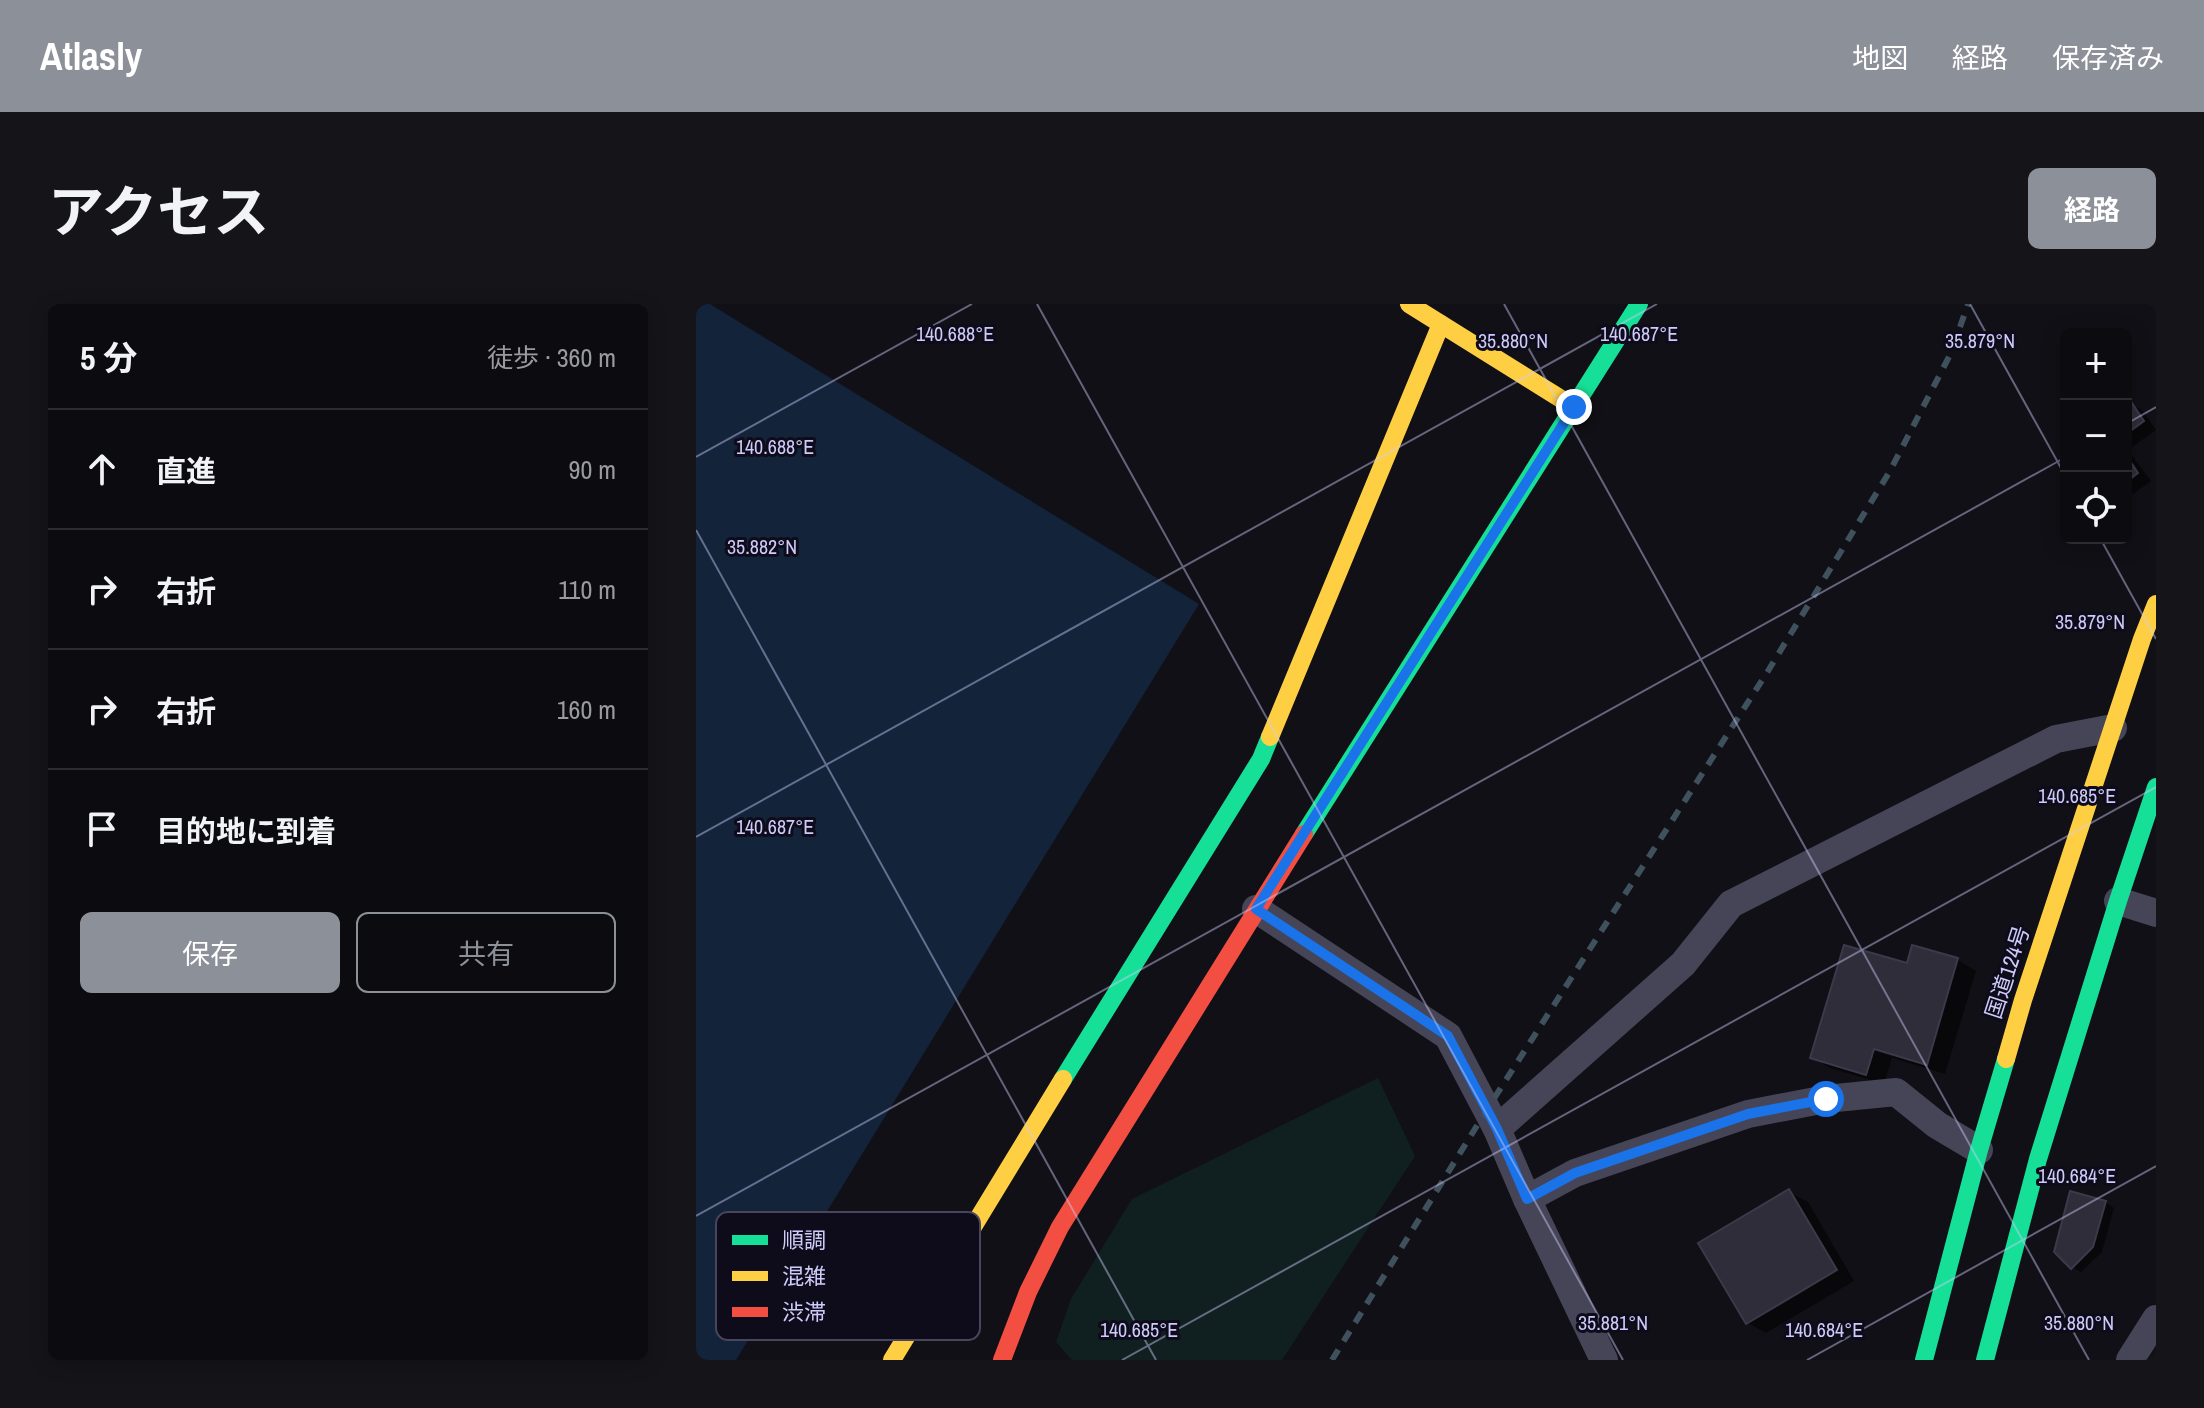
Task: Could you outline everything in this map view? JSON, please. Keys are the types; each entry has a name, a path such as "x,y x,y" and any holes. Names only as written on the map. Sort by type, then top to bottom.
{"main road":[{"path":"1409,304 1574,407"},
{"path":"1002,1360 1035,1273 1060,1227 1256,909 1639,304"},
{"path":"980,1215 1261,759 1441,324"},
{"name":"国道124号","path":"1924,1360 1979,1150 2023,1000 2156,604"},
{"path":"1985,1360 2038,1159 2156,787"},
{"path":"892,1360 904,1340"}],"street":[{"path":"1497,1129 1683,964 1731,904 2056,739 2113,728"},
{"path":"2118,901 2156,913"},
{"path":"1256,909 1448,1036 1497,1129 1604,1360"},
{"path":"1527,1199 1575,1173 1748,1114 1826,1099 1896,1092 1937,1125 1979,1150"},
{"path":"2130,1360 2156,1319"}],"shaded area":[{"path":"1378,1078 1415,1156 1282,1360 1072,1360 1056,1342 1071,1299 1132,1199"}],"water":[{"path":"696,304 710,304 1199,604 827,1212 716,1212 716,1340 748,1340 736,1360 696,1360"}],"building":[{"path":"2132,403 2144,421 2132,430"},
{"path":"2132,464 2138,473 2132,478"},
{"path":"1844,945 1907,963 1912,945 1958,958 1927,1065 1874,1049 1866,1075 1810,1058"},
{"path":"1789,1189 1837,1270 1746,1324 1698,1243"},
{"path":"2070,1191 2106,1201 2093,1247 2071,1269 2054,1252"}],"railway":[{"path":"1332,1360 1486,1111 1768,671 1890,471 1951,353 1968,304"}],"traffic: fast":[{"path":"1304,834 1639,304"},
{"path":"1063,1079 1261,759 1270,737"},
{"path":"1985,1360 2038,1159 2156,787"},
{"path":"1924,1360 2006,1059"}],"traffic: slow":[{"path":"1409,304 1574,407"},
{"path":"1270,737 1441,324"},
{"path":"2006,1059 2156,604"},
{"path":"980,1215 1063,1079"},
{"path":"892,1360 904,1340"}],"traffic: jam":[{"path":"1002,1360 1028,1292 1060,1227 1304,834"}],"route":[{"path":"1574,407 1256,909 1448,1036 1497,1129 1527,1199 1575,1173 1748,1114 1826,1099"}]}
